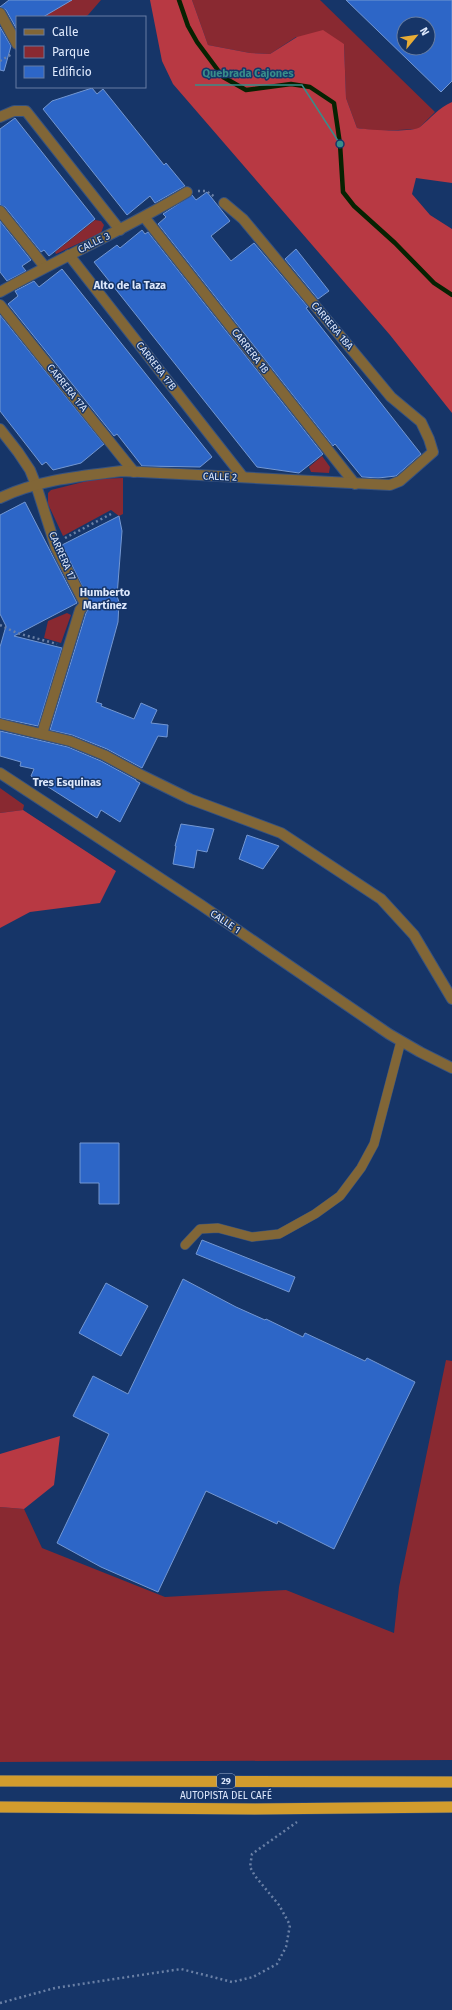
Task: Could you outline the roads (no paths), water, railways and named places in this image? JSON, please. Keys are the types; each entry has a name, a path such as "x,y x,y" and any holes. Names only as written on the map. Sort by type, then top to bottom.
{"highway":[{"name":"AUTOPISTA DEL CAFÉ","path":"0,1781 452,1782"},
{"name":"AUTOPISTA DEL CAFÉ","path":"0,1807 452,1807"}],"street":[{"path":"0,13 16,42"},
{"path":"0,117 14,111 26,111 120,230"},
{"name":"CALLE 3","path":"0,292 45,266 144,218 187,192"},
{"name":"CARRERA 18A","path":"224,203 243,219 391,398 421,422 433,452"},
{"path":"0,211 45,266"},
{"name":"CARRERA 18","path":"144,218 355,484"},
{"name":"CARRERA 17B","path":"69,255 244,478"},
{"name":"CARRERA 17A","path":"0,304 134,472"},
{"name":"CARRERA 17","path":"0,428 18,452 36,485 55,544 85,604 80,610 42,734"},
{"name":"CALLE 2","path":"0,498 36,485 81,476 122,471 390,485 400,481 433,452"},
{"path":"0,724 70,741 104,755 139,774 190,798 281,833 381,899 414,935 452,999"},
{"name":"CALLE 1","path":"0,773 195,901 401,1041 452,1068"}],"lane":[{"path":"185,1245 200,1229 218,1228 252,1237 279,1234 315,1214 340,1196 362,1168 374,1144 401,1041"}],"waterway":[{"path":"179,0 188,26 197,42 223,77 246,90 291,84 310,87 334,103 340,144 343,192 354,206 395,243 434,283 452,295"}],"place":[{"name":"Quebrada Cajones","path":"340,144"}],"district":[{"name":"Alto de la Taza","path":"130,285"},
{"name":"Humberto Martínez","path":"105,598"},
{"name":"Tres Esquinas","path":"67,782"}]}
